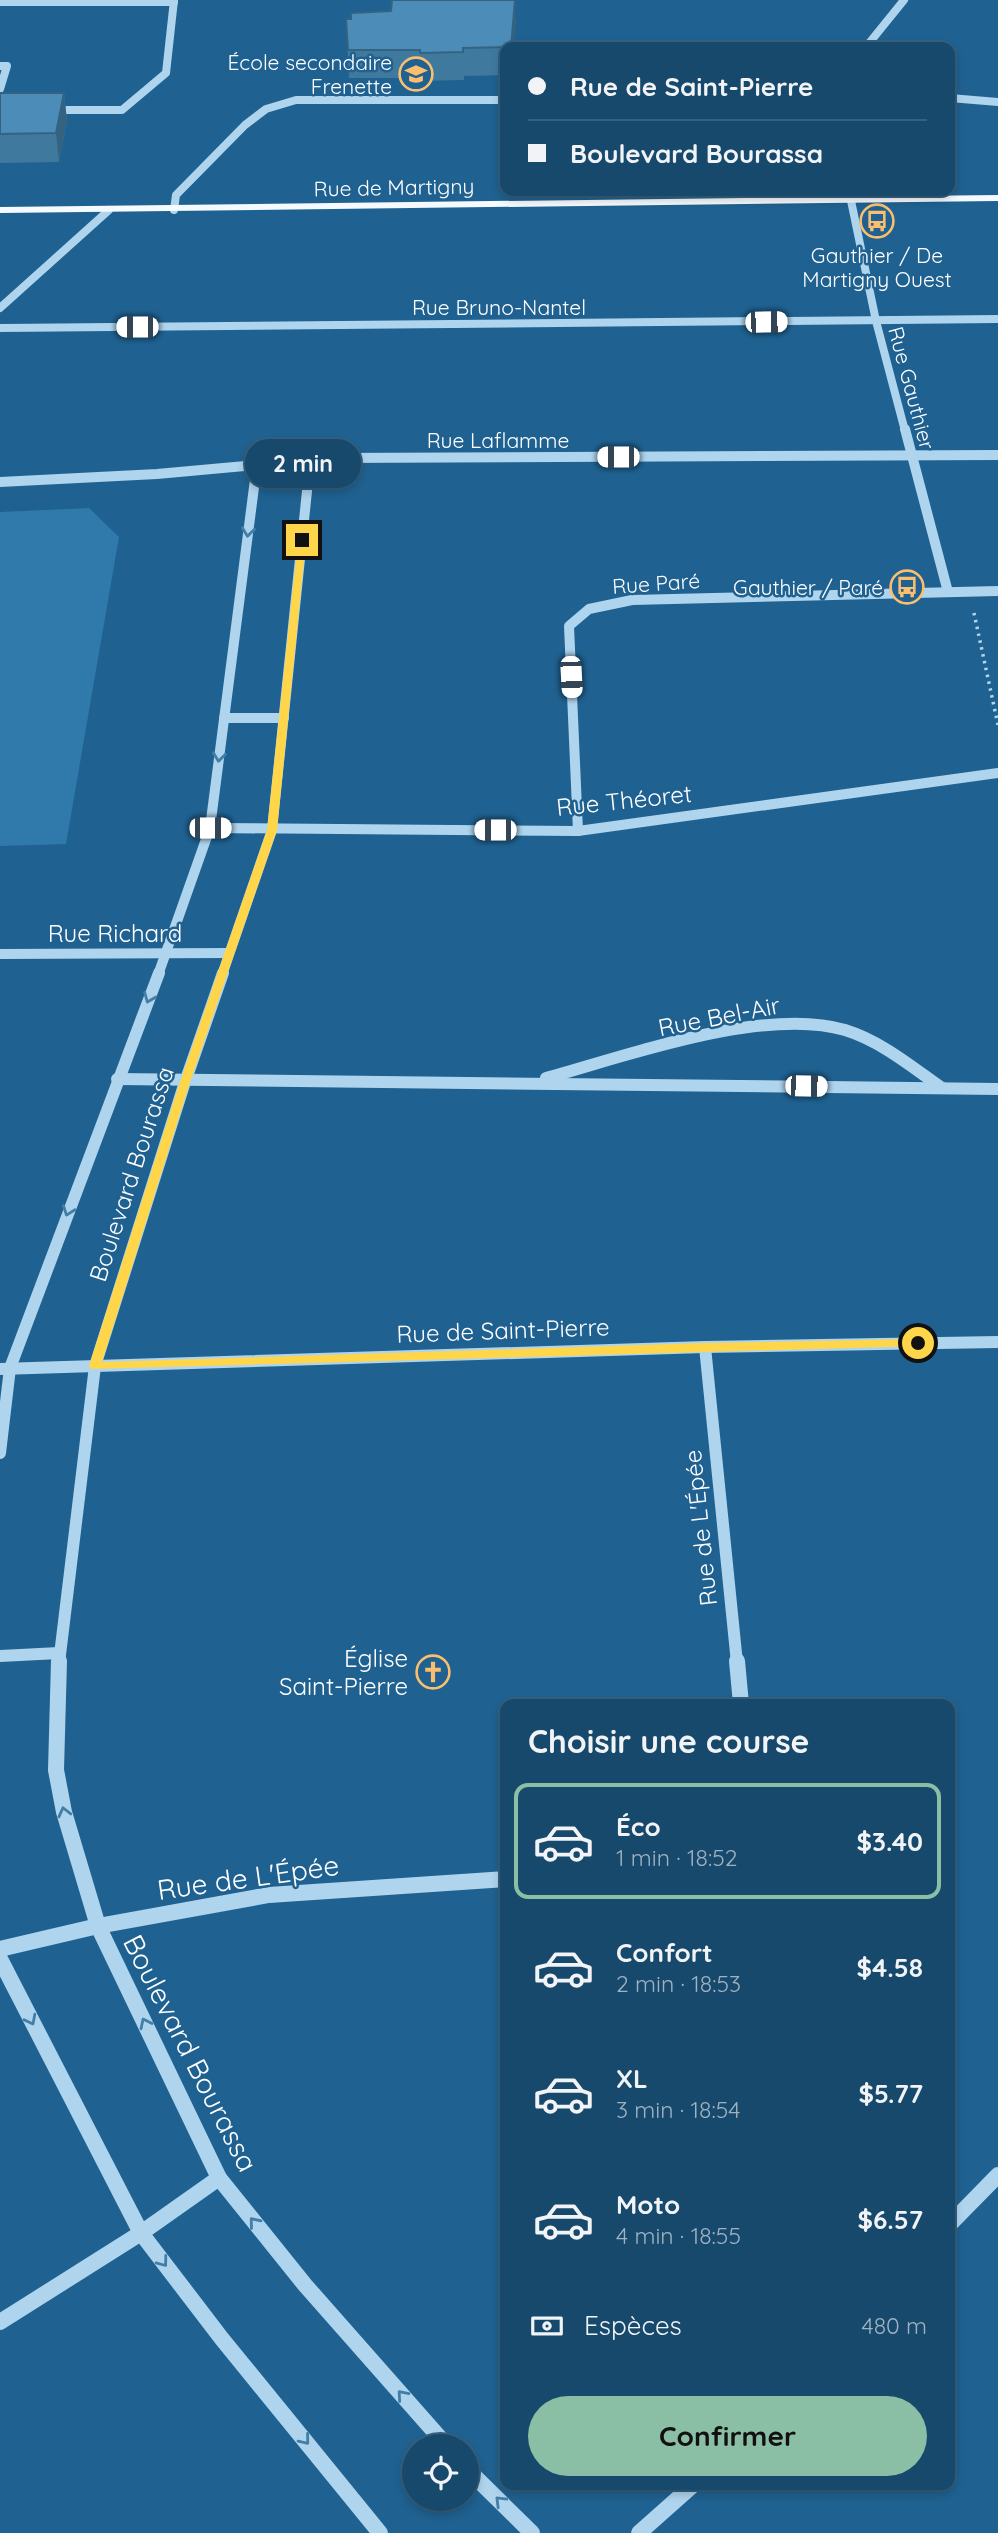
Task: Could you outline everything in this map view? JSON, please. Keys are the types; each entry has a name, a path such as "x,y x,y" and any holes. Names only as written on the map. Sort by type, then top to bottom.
{"main road":[{"name":"Rue de Martigny","path":"0,209 174,210 805,196"},
{"name":"Rue de Martigny","path":"899,196 998,198"}],"street":[{"path":"870,42 904,0"},
{"path":"0,2 174,1 166,73 122,110 41,110"},
{"path":"0,65 7,66 0,89"},
{"path":"955,98 998,102"},
{"path":"174,210 176,195 245,125 266,109 296,100 500,100"},
{"name":"Rue Gauthier","path":"850,196 876,321 948,592"},
{"path":"0,308 108,210"},
{"name":"Rue Bruno-Nantel","path":"0,328 998,319"},
{"name":"Rue Laflamme","path":"0,482 157,474 333,458 998,455"},
{"name":"Boulevard Bourassa","path":"310,462 272,828 186,1079 95,1366 59,1653 56,1770 64,1812 98,1926 219,2178 305,2285 436,2434"},
{"name":"Boulevard Bourassa","path":"0,1453 5,1369 167,953 210,828 257,464"},
{"name":"Rue Paré","path":"579,831 569,626 589,609 632,600 998,591"},
{"path":"224,718 284,718"},
{"name":"Rue Théoret","path":"210,828 579,831 998,773"},
{"name":"Rue Richard","path":"0,954 229,953"},
{"name":"Rue Bel-Air","path":"532,1082 645,1051 792,1022 844,1029 891,1051 942,1088"},
{"name":"Rue Bel-Air","path":"117,1079 998,1089"},
{"name":"Rue de Saint-Pierre","path":"5,1369 705,1347 998,1342"},
{"name":"Rue de L'Épée","path":"705,1347 740,1699"},
{"path":"0,1656 59,1653"},
{"name":"Rue de L'Épée","path":"0,1949 98,1926 269,1895 500,1879"},
{"path":"0,1959 141,2233 222,2339 380,2533"},
{"path":"955,2219 998,2175"},
{"path":"0,2322 141,2233 219,2178"},
{"path":"479,2481 533,2533"},
{"path":"639,2533 687,2490"}],"path":[{"path":"969,592 998,725"}],"shaded area":[{"path":"89,508 119,537 66,844 0,846 0,512"}],"building":[{"path":"392,0 515,0 511,42 500,42 500,47 420,53 420,50 348,50 346,19 351,19 351,13 391,11"},
{"path":"0,93 64,93 56,133 0,134"}],"place":[{"name":"École secondaire Frenette","path":"416,74"},
{"name":"Gauthier / De Martigny Ouest","path":"877,221"},
{"name":"Gauthier / Paré","path":"907,587"},
{"name":"Église Saint-Pierre","path":"433,1672"}],"route":[{"path":"302,540 272,830 184,1085 95,1366 918,1343"}]}
